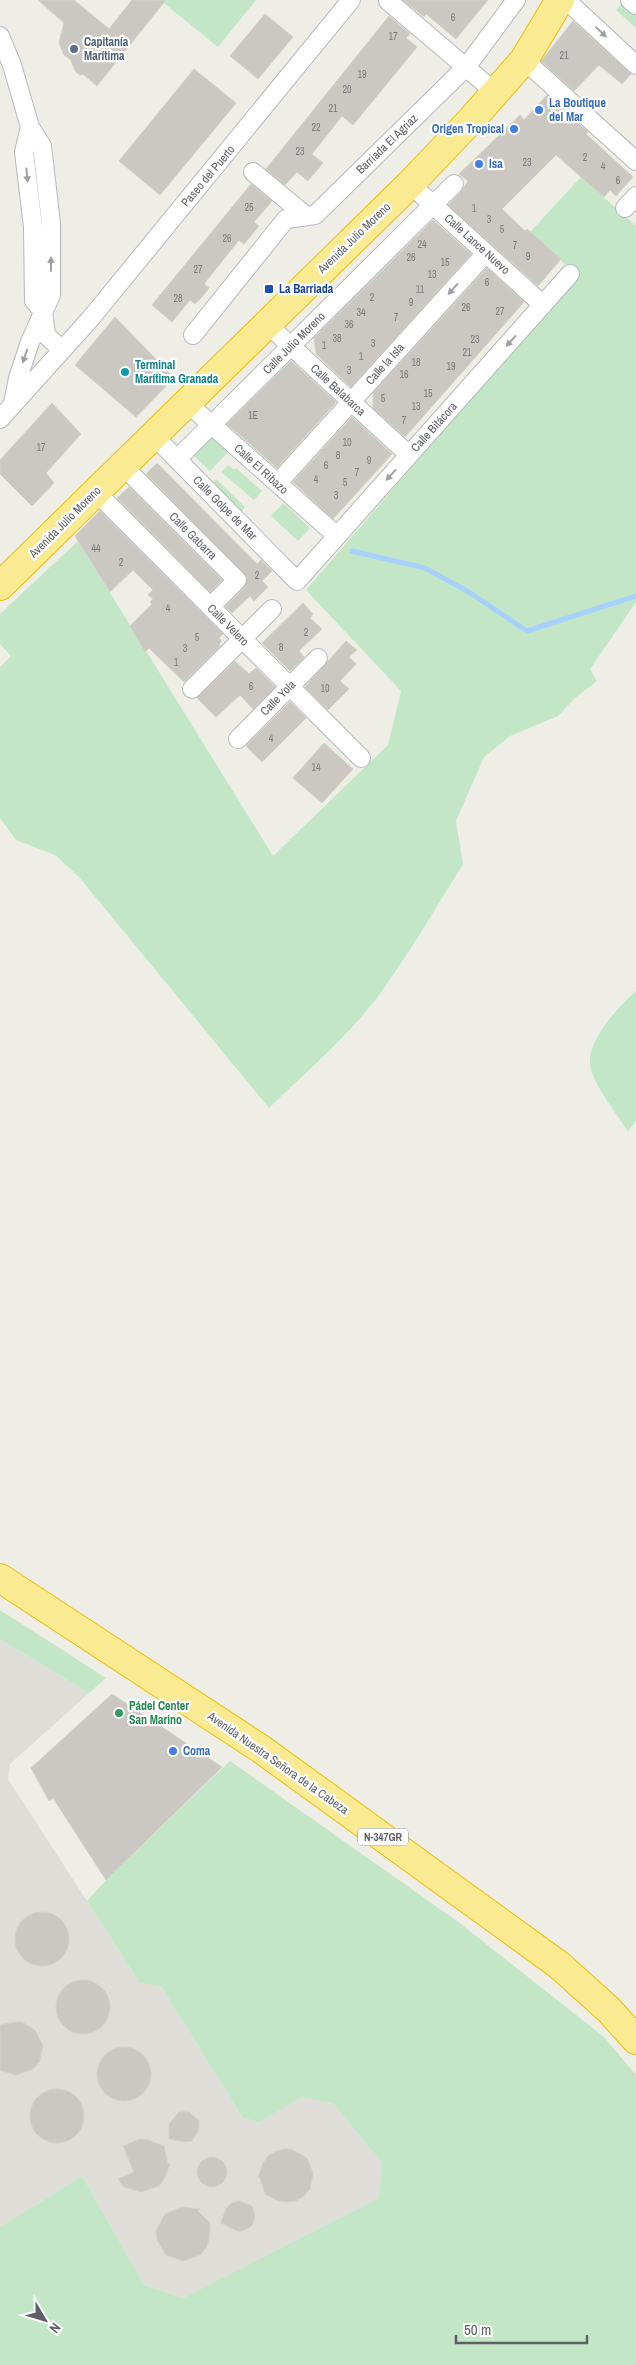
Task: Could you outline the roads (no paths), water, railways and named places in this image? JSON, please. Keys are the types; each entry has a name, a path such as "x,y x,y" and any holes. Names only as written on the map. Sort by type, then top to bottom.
{"highway":[{"name":"Avenida Julio Moreno","path":"0,586 410,184 496,93 524,60 560,0"},
{"name":"Avenida Nuestra Señora de la Cabeza","path":"0,1578 261,1748 527,1941 559,1965 609,2010 636,2040"}],"street":[{"name":"Paseo del Puerto","path":"0,419 103,303 351,0"},
{"name":"Barriada El Agriaz","path":"193,335 286,219 315,215 467,66 516,0"},
{"path":"566,0 636,65"},
{"path":"630,0 636,5"},
{"path":"388,1 467,66 496,93"},
{"path":"0,36 12,65 30,127 42,146 51,222 52,295 43,311 18,378 13,405"},
{"path":"524,60 636,161"},
{"path":"253,172 306,216"},
{"name":"Calle Lance Nuevo","path":"410,184 543,305"},
{"name":"Calle Julio Moreno","path":"177,459 454,184"},
{"name":"Calle la Isla","path":"284,476 486,252"},
{"name":"Calle Bitácora","path":"297,580 570,274"},
{"path":"43,311 46,335 62,350"},
{"name":"Calle Balabarca","path":"266,324 409,455"},
{"name":"Calle El Ribazo","path":"186,402 336,536"},
{"name":"Calle Golpe de Mar","path":"153,435 297,580"},
{"name":"Calle Gabarra","path":"122,465 237,580 210,607"},
{"name":"Calle Velero","path":"95,492 361,758"},
{"path":"192,689 272,610"},
{"name":"Calle Yola","path":"238,739 318,658"}],"waterway":[{"path":"352,551 425,568 469,592 527,631 636,596"}],"place":[{"name":"Capitanía Marítima","path":"74,49"},
{"name":"La Boutique del Mar","path":"539,110"},
{"name":"Origen Tropical","path":"514,129"},
{"name":"Isa","path":"479,164"},
{"name":"La Barriada","path":"269,289"},
{"name":"Terminal Marítima Granada","path":"125,372"},
{"name":"Pádel Center San Marino","path":"119,1713"},
{"name":"Coma","path":"173,1751"}]}
